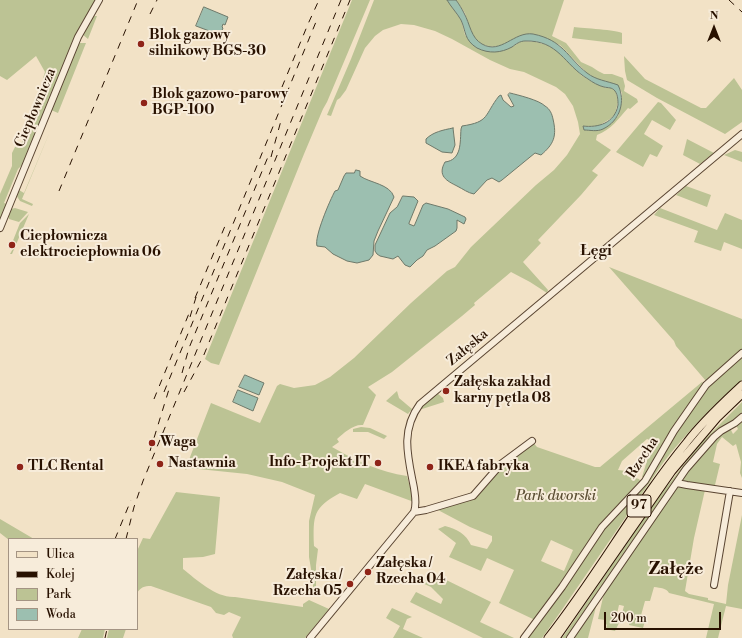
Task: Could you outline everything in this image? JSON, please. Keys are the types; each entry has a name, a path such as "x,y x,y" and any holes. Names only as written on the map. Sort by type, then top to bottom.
{"main road":[{"name":"97","path":"548,638 571,607 646,495 688,440 742,385"},
{"name":"97","path":"556,638 672,471 708,428 742,394"}],"street":[{"name":"Ciepłownicza","path":"0,228 78,37 99,0"},
{"name":"Załęska","path":"414,512 416,501 408,457 407,438 408,429 412,418 420,404 742,134"},
{"name":"Rzecha","path":"524,638 562,588 602,527 645,481 674,431 706,384 742,353"},
{"path":"570,638 690,464 714,437 742,417"},
{"path":"310,638 414,512 473,496 502,464 532,441"},
{"path":"677,483 742,493"},
{"path":"714,585 730,491"}],"green space":[{"path":"0,0 96,0 78,31 23,164 18,169 4,203 7,204 0,221 0,194 12,166 12,153 16,145 21,144 46,83 43,78 45,72 36,56 7,80 0,76"},
{"path":"352,0 370,0 304,154 219,365 211,363 205,359"},
{"path":"374,0 447,0 461,20 465,35 477,48 514,46 521,41 536,42 547,45 558,51 581,75 603,87 612,88 616,92 618,102 615,114 610,119 598,126 583,126 584,130 610,124 618,116 622,101 622,93 618,86 599,80 588,74 560,45 533,34 501,46 485,45 478,41 472,34 465,13 456,0 564,0 552,36 566,43 581,62 604,74 612,74 623,78 625,86 624,91 637,99 638,102 630,109 628,108 611,127 597,135 596,140 611,150 592,171 598,175 538,240 541,243 523,262 548,290 547,293 511,272 474,303 475,305 462,316 392,372 368,387 376,395 363,425 349,429 337,439 339,442 332,447 368,465 387,472 407,476 414,502 365,484 357,499 340,493 324,503 316,514 314,527 314,546 318,549 316,565 316,597 313,593 313,581 309,557 309,521 315,495 282,482 247,474 189,468 185,470 211,403 260,423 277,386 280,384 294,388 315,385 330,377 354,358 411,303 447,271 455,267 471,247 536,185 554,170 567,155 580,134 573,106 565,94 556,87 524,72 510,69 490,60 435,31 414,25 401,24 383,30 375,36 365,48 346,90 337,100 331,116 327,115"},
{"path":"92,16 97,16 88,39 82,34"},
{"path":"574,27 622,33 622,44 572,38"},
{"path":"86,43 58,113 51,110 78,44"},
{"path":"624,56 645,79 701,108 706,108 734,78 742,90 742,122 725,134 657,98 627,80"},
{"path":"658,102 661,103 676,120 670,130 652,120 644,134 663,146 657,157 650,154 643,167 616,152"},
{"path":"51,129 22,199 33,204 32,206 20,201 16,195 23,177 19,190 24,193"},
{"path":"687,139 714,153 700,164 683,155"},
{"path":"735,150 742,152 742,162 724,155"},
{"path":"686,186 711,195 707,207 676,195"},
{"path":"15,208 28,212 19,222 9,219 8,215 11,209"},
{"path":"660,208 717,230 725,213 742,220 742,249 724,242 721,251 694,242 698,231 654,215"},
{"path":"29,214 12,254 10,254 15,245 12,243 20,223"},
{"path":"609,267 742,319 742,349 706,381 676,346 674,341"},
{"path":"742,356 742,380 700,420 663,463 542,638 527,638 540,623 605,526 631,499 705,388"},
{"name":"Park dworski","path":"702,382 704,384 644,477 642,477 653,441 647,439 622,461 618,470 627,471 627,476 639,479 641,482 579,555 574,566 535,620 499,603 514,570 487,558 481,571 449,557 456,543 438,529 445,526 461,532 471,545 487,549 492,541 492,536 470,527 438,510 476,489 531,440 537,447 595,467 600,467","holes":["551,540 573,550 564,571 541,561"]},
{"path":"397,391 399,398 412,409 408,414 386,401"},
{"path":"437,393 443,398 444,402 422,409 421,408"},
{"path":"742,402 742,415 705,445 568,638 562,638 658,498 702,442"},
{"path":"742,420 742,478 740,473 741,462 736,444 733,446 722,437 717,444 713,462 720,464 715,485 684,483 682,479 715,438 728,429 731,430 733,434 738,429 736,425"},
{"path":"361,427 370,428 387,436 384,439 368,432 353,432 353,429"},
{"path":"678,485 705,490 694,538 685,591 689,594 726,604 728,585 742,515 742,609 726,606 718,638 706,638 714,604 669,593 665,589 654,587 650,601 645,601 640,619 645,621 643,628 629,625 630,619 621,617 624,606 619,605 616,618 621,619 615,631 606,629 607,625 605,620 598,619 604,593"},
{"path":"176,492 220,497 215,554 203,557 183,558 183,569 207,588 228,597 303,607 303,604 309,600 329,609 305,638 233,638 232,635 241,617 229,612 224,615 216,613 211,607 151,586 143,587 138,592 138,549 143,538 150,539"},
{"path":"0,519 32,538 8,538 8,539 0,533"},
{"path":"430,572 491,602 480,622 514,638 483,638 410,602 416,592 441,604 443,599 431,587 420,582 423,577 427,578"},
{"path":"597,603 588,638 572,638"},
{"path":"392,608 412,617 407,619 403,629 423,638 393,638 400,626 386,618"},
{"path":"82,630 105,630 103,638 78,638"},
{"path":"109,630 126,630 123,638 107,638"}],"water":[{"path":"447,0 456,0 464,13 475,38 482,44 489,47 495,47 526,34 533,34 543,37 558,45 590,75 618,85 621,104 620,110 614,121 603,129 596,131 584,130 583,126 600,125 610,120 618,105 617,96 614,90 596,84 580,73 554,49 546,45 536,42 523,41 499,52 486,51 477,48 468,39 461,20"},
{"path":"204,7 228,17 225,25 223,24 220,35 196,26"},
{"path":"510,93 533,100 542,104 548,109 552,115 555,130 552,143 541,155 535,153 499,182 492,178 487,180 474,194 470,193 453,184 444,177 442,171 445,162 451,161 455,158 459,150 462,126 482,120 501,95 503,100 511,107 514,106 508,95"},
{"path":"453,128 455,145 452,153 442,152 426,143 426,139 435,133"},
{"path":"356,170 360,171 360,176 384,186 392,193 394,197 374,241 373,255 369,260 357,263 347,261 333,254 325,247 317,246 318,235 323,218 335,191 338,190 346,173 354,173"},
{"path":"403,196 414,197 418,201 409,223 414,226 423,205 426,203 448,209 465,217 466,219 464,224 457,220 456,231 427,250 423,256 410,267 405,265 398,256 393,259 380,256 375,251 375,245 390,213 397,207"},
{"path":"245,375 264,383 259,395 239,387"},
{"path":"238,390 258,398 253,411 233,402"}],"railway":[{"path":"59,191 138,0"},
{"path":"150,14 157,0"},
{"path":"282,87 319,0"},
{"path":"126,538 134,507 143,481 341,0"},
{"path":"184,392 203,357 350,0"},
{"path":"729,0 742,12"},
{"path":"164,392 318,17"},
{"path":"271,157 282,117"},
{"path":"182,373 189,348 270,152"},
{"path":"195,298 225,226"},
{"path":"190,317 197,294"},
{"path":"154,399 190,311"},
{"path":"150,451 170,386"},
{"path":"115,538 131,500"},
{"path":"105,638 107,630"}],"place":[{"name":"Blok gazowy silnikowy BGS-30","path":"141,44"},
{"name":"Blok gazowo-parowy BGP-100","path":"144,103"},
{"name":"Ciepłownicza elektrociepłownia 06","path":"12,245"},
{"name":"Załęska zakład karny pętla 08","path":"446,391"},
{"name":"Waga","path":"152,443"},
{"name":"Info-Projekt IT","path":"378,463"},
{"name":"Nastawnia","path":"160,464"},
{"name":"TLC Rental","path":"20,467"},
{"name":"IKEA fabryka","path":"430,467"},
{"name":"Załęska / Rzecha 04","path":"368,572"},
{"name":"Załęska / Rzecha 05","path":"350,584"}],"district":[{"name":"Łęgi","path":"596,251"},
{"name":"Załęże","path":"676,570"}]}
